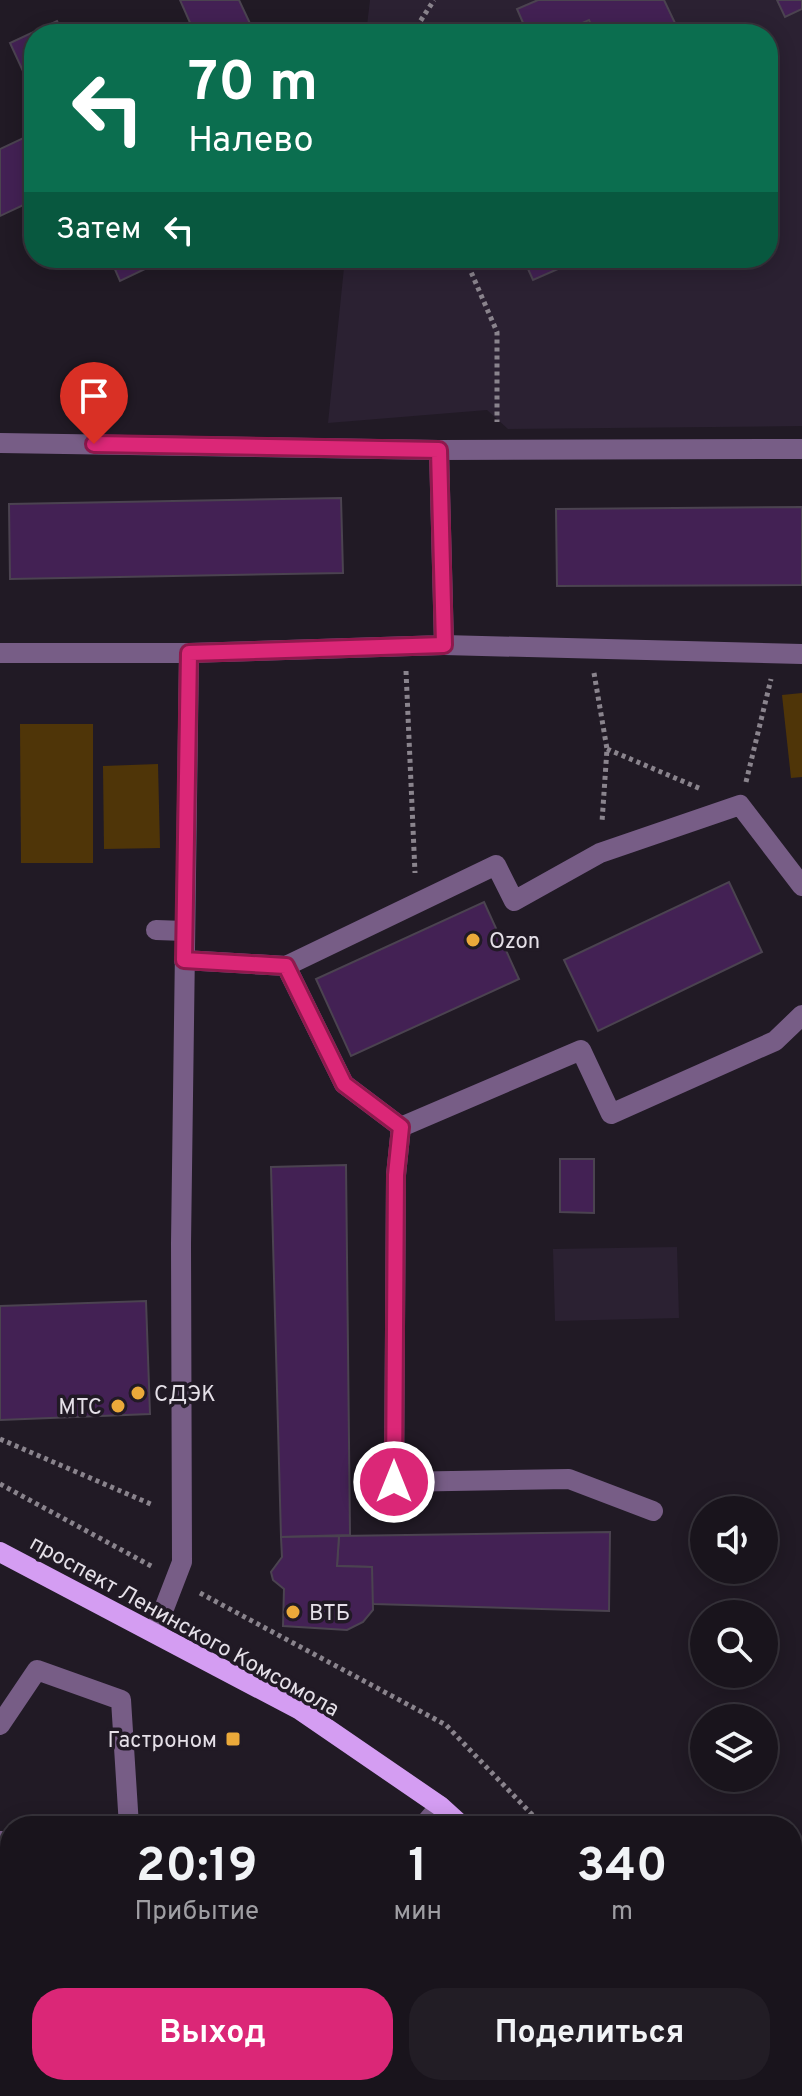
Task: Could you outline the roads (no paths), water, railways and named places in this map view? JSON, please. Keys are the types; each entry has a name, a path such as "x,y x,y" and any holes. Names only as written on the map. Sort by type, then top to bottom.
{"main road":[{"name":"проспект Ленинского Комсомола","path":"0,1552 300,1710 451,1816"}],"lane":[{"path":"0,443 439,450 802,449"},
{"path":"439,450 444,645"},
{"path":"0,653 189,653 444,645 802,654"},
{"path":"155,1632 182,1562 181,1228 189,653"},
{"path":"184,960 286,966 496,865 514,901 600,853 740,805 802,886"},
{"path":"156,930 185,931"},
{"path":"286,966 344,1084 401,1127"},
{"path":"401,1127 581,1050 611,1114 775,1041 802,1015"},
{"path":"401,1127 396,1175 394,1482 569,1479 653,1511"},
{"path":"0,1725 37,1670 121,1700 128,1816"},
{"path":"432,1816 440,1806"}],"place":[{"name":"Ozon","path":"473,940"},
{"name":"СДЭК","path":"138,1393"},
{"name":"МТС","path":"118,1406"},
{"name":"ВТБ","path":"293,1612"},
{"name":"Гастроном","path":"233,1739"}]}
